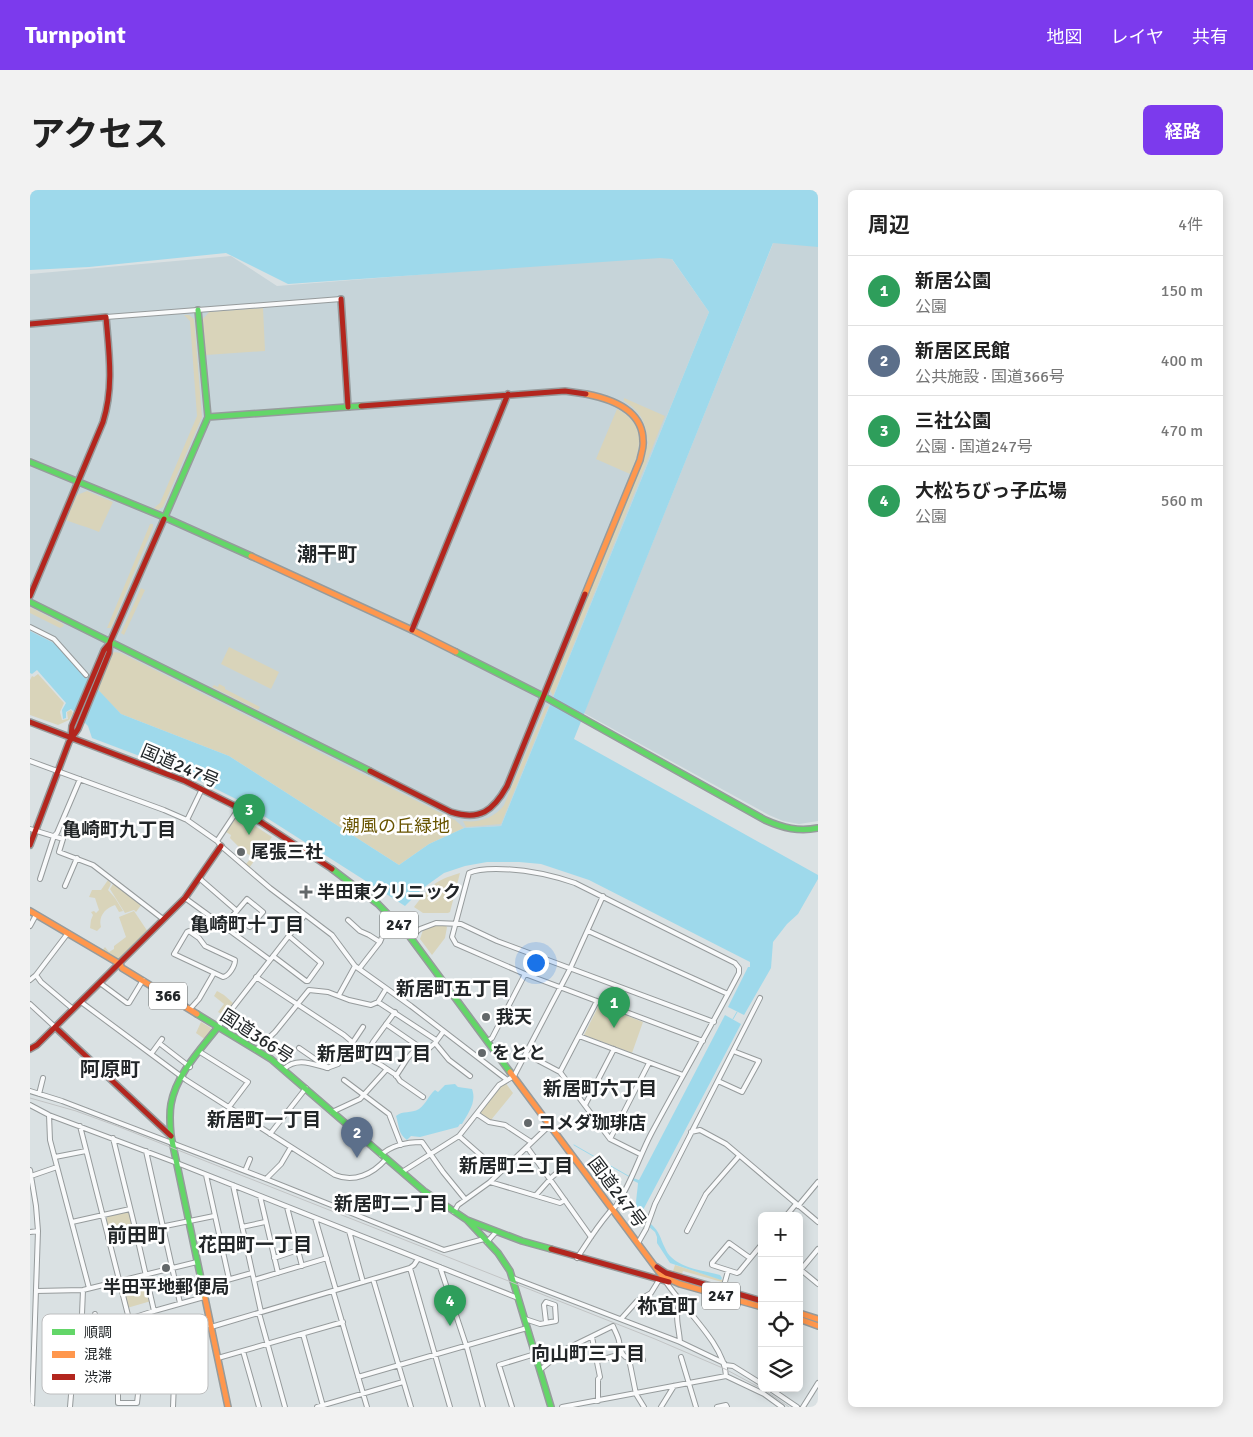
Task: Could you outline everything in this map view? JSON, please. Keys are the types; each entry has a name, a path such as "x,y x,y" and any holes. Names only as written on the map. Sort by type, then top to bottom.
{"main road":[{"path":"341,299 348,406"},
{"path":"30,845 32,830 94,681 108,653 110,642 208,417 198,310"},
{"path":"30,324 106,317 111,376 110,399 104,422 30,596"},
{"path":"30,602 451,812 464,816 478,815 497,804 501,799 640,460 645,438 640,421 628,408 606,399 565,390 208,417"},
{"path":"412,630 508,394"},
{"path":"30,462 164,517 412,630 543,696 764,820 789,830 801,831 818,828"},
{"name":"国道247号","path":"30,722 202,788 239,808 364,891 410,937 613,1209 654,1265 661,1278"},
{"path":"30,1050 120,964 184,898 221,846"},
{"name":"国道366号","path":"30,911 120,964 122,968 284,1069 402,1173 424,1191 467,1220 522,1241 648,1278 682,1278"},
{"path":"55,1027 172,1136"},
{"path":"218,1027 174,1091 170,1112 173,1144 228,1407"},
{"path":"467,1220 508,1265 551,1407"},
{"name":"国道247号","path":"654,1265 682,1278 758,1300"},
{"name":"国道366号","path":"661,1278 666,1282 680,1284"},
{"name":"247","path":"661,1278 758,1307"},
{"path":"803,1313 818,1319"},
{"path":"803,1320 818,1326"}],"street":[{"path":"106,317 341,299"},
{"path":"30,627 54,639 86,675"},
{"path":"30,763 80,779 186,820 217,841 270,888 332,935 357,967 506,1079"},
{"path":"40,879 54,836 80,779"},
{"path":"186,820 202,788"},
{"path":"217,841 239,808"},
{"path":"32,830 63,839 58,852 93,865 163,919"},
{"path":"65,886 77,858"},
{"path":"577,1258 613,1209 682,1075 703,1041 714,1022 739,973 739,968 735,963 575,883 547,874 514,869 476,870 469,873 452,937 456,944 525,974 703,1041"},
{"path":"199,878 237,911"},
{"path":"402,1173 459,1136 499,1085 506,1079 514,1076 570,969 603,896"},
{"path":"184,898 306,981 321,962 289,936"},
{"path":"224,926 247,899 263,912 250,927 234,915"},
{"path":"30,926 36,914"},
{"path":"218,1027 305,915"},
{"path":"339,995 357,967 380,942 387,925 393,919"},
{"path":"348,920 360,932 380,942"},
{"path":"410,937 426,926 441,922 462,924 497,941 714,1022"},
{"path":"189,931 199,938 205,946 235,960 235,963 225,977 214,973 174,954 187,932 189,931"},
{"path":"588,931 728,994"},
{"path":"30,980 36,975 68,932"},
{"path":"190,1009 199,999 214,973"},
{"path":"488,1042 492,1038 525,974"},
{"path":"36,975 73,1009"},
{"path":"256,977 351,1041 351,1045 356,1052 387,1069 422,1097"},
{"path":"100,983 127,1004 143,980"},
{"path":"256,1050 275,1032 309,990 328,992 349,1000 371,1005 378,1002 386,989"},
{"path":"638,1243 691,1132 760,998"},
{"path":"560,1072 597,1001"},
{"path":"81,1002 182,1078 334,1174 344,1178 354,1178 364,1175 382,1164 386,1159"},
{"path":"378,1002 435,1041 449,1060 470,1076"},
{"path":"30,1004 55,1027"},
{"path":"365,1057 373,1042 395,1012"},
{"path":"386,1024 425,1052 443,1032"},
{"path":"284,1069 290,1064 297,1063 312,1063 328,1068 338,1064 363,1027"},
{"path":"579,1036 682,1075"},
{"path":"151,1054 161,1041 190,1066"},
{"path":"396,1076 418,1046"},
{"path":"299,1048 328,1068"},
{"path":"585,1105 614,1049"},
{"path":"200,1052 248,1082 229,1107"},
{"path":"718,1081 742,1092 759,1061 733,1052"},
{"path":"526,1054 560,1072 610,1139 640,1154"},
{"path":"610,1139 649,1062"},
{"path":"332,1112 360,1100 387,1069"},
{"path":"39,1094 43,1078"},
{"path":"344,1080 365,1095 376,1106 381,1106 388,1114 401,1145"},
{"path":"270,1134 306,1088"},
{"path":"30,1091 62,1101 266,1179 444,1250 485,1241 496,1232"},
{"path":"30,1105 49,1115 206,1174 518,1298"},
{"path":"476,1114 489,1122 505,1125 531,1142"},
{"path":"49,1115 50,1140 89,1288"},
{"path":"454,1212 458,1205 490,1182 550,1125"},
{"path":"80,1126 128,1314"},
{"path":"691,1132 700,1130 726,1144 818,1222"},
{"path":"459,1136 500,1172"},
{"path":"113,1138 154,1311"},
{"path":"381,1155 387,1150 408,1142 422,1142 465,1199"},
{"path":"266,1179 281,1164 291,1147"},
{"path":"527,1147 591,1237"},
{"path":"55,1157 86,1151"},
{"path":"146,1151 180,1303"},
{"path":"687,1231 706,1194 739,1156"},
{"path":"536,1196 550,1179 574,1158"},
{"path":"245,1171 250,1159"},
{"path":"31,1176 57,1167"},
{"path":"30,1170 38,1231 36,1291 32,1305 32,1407"},
{"path":"206,1174 229,1279"},
{"path":"490,1182 560,1203 565,1200"},
{"path":"790,1212 818,1182"},
{"path":"232,1185 267,1344 285,1407"},
{"path":"260,1196 278,1273"},
{"path":"30,1206 36,1206"},
{"path":"287,1207 302,1266"},
{"path":"72,1222 130,1209"},
{"path":"108,1238 214,1216"},
{"path":"30,1218 37,1218"},
{"path":"315,1218 367,1407"},
{"path":"242,1227 265,1222"},
{"path":"30,1232 38,1231"},
{"path":"349,1231 363,1282"},
{"path":"750,1258 731,1243 728,1243 712,1263 712,1266 728,1272 739,1272 758,1249"},
{"path":"274,1258 298,1250"},
{"path":"803,1268 817,1253"},
{"path":"30,1258 38,1258"},
{"path":"254,1280 327,1258"},
{"path":"208,1327 410,1268 418,1259"},
{"path":"36,1291 83,1290 197,1262"},
{"path":"440,1267 466,1346 483,1407"},
{"path":"410,1268 450,1407"},
{"path":"723,1289 728,1272"},
{"path":"202,1287 252,1273"},
{"path":"803,1273 818,1284"},
{"path":"513,1278 680,1342 724,1364 732,1366 758,1382"},
{"path":"621,1319 637,1301 651,1293 661,1278"},
{"path":"374,1279 410,1407"},
{"path":"666,1282 680,1302 702,1327 724,1364 726,1376"},
{"path":"30,1285 36,1284"},
{"path":"82,1314 83,1290"},
{"path":"145,1314 204,1296"},
{"path":"525,1320 540,1324 556,1321 555,1305 546,1302 544,1305 546,1322"},
{"path":"680,1302 676,1317 680,1331 680,1342"},
{"path":"218,1358 343,1322"},
{"path":"540,1370 566,1349 613,1326 619,1341 621,1354 629,1359 643,1360"},
{"path":"358,1377 527,1328"},
{"path":"303,1334 323,1406"},
{"path":"592,1337 600,1377 598,1379 598,1401"},
{"path":"243,1351 259,1407"},
{"path":"512,1407 499,1365 535,1354"},
{"path":"597,1361 621,1354"},
{"path":"681,1357 696,1407"},
{"path":"629,1359 636,1394 644,1407"},
{"path":"562,1407 726,1376 741,1382 782,1407"},
{"path":"317,1407 403,1382"},
{"path":"803,1407 818,1383"},
{"path":"660,1407 674,1386"},
{"path":"775,1392 797,1407"},
{"path":"70,1407 71,1394"},
{"path":"118,1394 118,1402 137,1403 138,1394"},
{"path":"173,1407 174,1394"},
{"path":"772,1407 776,1402"},
{"path":"716,1407 726,1405 727,1407"}],"shaded area":[{"path":"774,241 818,244 818,821 799,824 783,821 769,815 584,713"},
{"path":"669,255 709,312 501,826 464,828 121,714 54,643 30,631 30,274 231,256 277,286"}],"green space":[{"path":"263,308 265,351 206,355 203,319 209,312"},
{"path":"184,315 189,315 194,319 202,417 163,507 158,510 154,508 160,503 197,416 190,321"},
{"path":"624,398 665,416 553,696 550,690 551,682 648,444 642,419 635,409 624,401"},
{"path":"617,409 627,415 633,422 639,438 637,455 630,474 596,459"},
{"path":"87,491 113,502 99,532 66,520 77,495"},
{"path":"150,524 153,524 153,527 111,628 107,628"},
{"path":"141,588 145,590 124,635 121,633"},
{"path":"30,607 64,626 60,628 30,613"},
{"path":"229,647 279,672 271,689 221,664"},
{"name":"潮風の丘緑地","path":"114,652 121,653 455,820 464,828 429,844 399,865 229,756 121,714 98,690"},
{"path":"38,674 64,703 60,712 62,720 68,719 67,712 71,710 73,713 69,720 58,725 30,715 30,680 32,676 34,677"},
{"path":"219,684 260,707 258,710 212,687 214,685 218,687"},
{"path":"549,705 501,824 466,827 463,821 486,819 504,805 545,708"},
{"path":"238,815 272,837 249,868 224,847 246,864 252,857 242,850 230,838 231,835 226,832"},
{"path":"460,873 450,912 423,913 414,907 433,885"},
{"path":"108,880 111,884 108,890 123,911 119,912 115,905 108,908 101,916 101,927 97,931 90,928 93,915 91,912 94,911 96,913 99,910 95,898 89,897 92,890 101,890"},
{"path":"113,884 142,904 136,912 134,910 125,913 110,889"},
{"path":"134,911 148,932 119,960 102,951 105,947 109,952 126,937 119,917"},
{"path":"436,925 445,925 447,927 445,938 432,955 420,939 423,930"},
{"path":"217,991 233,1003 223,1015 218,1012 224,1004 214,996"},
{"path":"599,1005 643,1022 632,1053 584,1035"},
{"path":"201,1022 211,1028 211,1032 206,1040 196,1033"},
{"path":"505,1082 513,1093 491,1120 483,1116 480,1112"},
{"path":"129,1211 132,1231 110,1234 106,1220 107,1217"},
{"path":"675,1265 723,1280 722,1282 683,1271 682,1274 673,1271"},
{"path":"148,1289 151,1301 127,1308 124,1295"}],"water":[{"path":"30,190 818,190 818,247 773,243 574,739 818,875 818,879 798,914 787,924 773,942 771,968 744,1015 728,1007 748,967 750,967 750,962 589,880 541,864 487,862 465,866 444,873 423,888 405,906 242,802 182,772 92,738 88,726 71,709 66,712 66,718 63,719 62,710 66,703 37,670 32,674 30,673 30,631 54,643 121,714 229,756 399,865 429,844 464,828 501,826 709,312 672,259 660,258 288,284 226,253 89,267 30,270"},
{"path":"725,1015 741,1024 642,1212 641,1218 645,1221 643,1226 636,1211 638,1183 632,1180 633,1178 639,1180"},
{"path":"455,1084 458,1087 472,1089 473,1094 471,1107 462,1124 458,1127 420,1137 411,1136 407,1140 404,1138 400,1132 396,1116 419,1109 435,1090 438,1092 445,1085"},
{"path":"651,1224 658,1232 669,1255 674,1260 689,1267 720,1275 721,1280 670,1263 657,1243 655,1232 649,1227"}],"waterway":[{"path":"182,897 205,865"},
{"path":"733,1019 737,1012"},
{"path":"574,1145 630,1177"}],"railway":[{"path":"30,1098 76,1111 117,1126 655,1339 725,1369 766,1391 789,1407"}],"traffic: fast":[{"path":"198,310 208,417"},
{"path":"164,519 208,417 361,406"},
{"path":"30,462 164,517 251,556"},
{"path":"30,602 370,771"},
{"path":"456,652 543,696 765,820 778,825 804,830 818,828"},
{"path":"332,869 378,904 410,937 510,1072"},
{"path":"197,1014 271,1059 424,1191 467,1220 522,1241 551,1249"},
{"path":"205,1298 171,1136 170,1112 174,1093 183,1073 218,1027"},
{"path":"467,1220 498,1253 510,1271 551,1407"}],"traffic: slow":[{"path":"585,594 640,460 643,448 642,430 632,414 606,399 586,394"},
{"path":"251,556 456,652"},
{"path":"30,911 120,964 122,968 197,1014"},
{"path":"510,1072 662,1276 680,1284 758,1306"},
{"path":"205,1298 228,1407"},
{"path":"803,1314 818,1319"},
{"path":"803,1320 818,1326"}],"traffic: jam":[{"path":"341,299 348,407"},
{"path":"30,324 106,317 110,370 109,396 103,422 30,596"},
{"path":"361,406 565,391 586,394"},
{"path":"412,630 508,394"},
{"path":"30,845 69,742 78,729 109,653 110,642 164,519"},
{"path":"370,771 451,812 470,815 485,812 491,808 507,786 585,594"},
{"path":"71,737 72,726 104,650 109,644"},
{"path":"30,722 185,781 239,808 332,869"},
{"path":"30,1049 37,1045 185,898 221,846"},
{"path":"55,1027 171,1136"},
{"path":"551,1249 669,1282"},
{"path":"657,1267 666,1273 758,1300"}],"place":[{"name":"三社公園","path":"249,835"},
{"name":"尾張三社","path":"241,852"},
{"name":"半田東クリニック","path":"306,892"},
{"name":"我天","path":"486,1017"},
{"name":"新居公園","path":"614,1028"},
{"name":"をとと","path":"482,1053"},
{"name":"コメダ珈琲店","path":"528,1123"},
{"name":"新居区民館","path":"357,1158"},
{"name":"半田平地郵便局","path":"166,1268"},
{"name":"大松ちびっ子広場","path":"450,1326"}],"district":[{"name":"潮干町","path":"327,554"},
{"name":"亀崎町九丁目","path":"119,830"},
{"name":"亀崎町十丁目","path":"247,925"},
{"name":"新居町五丁目","path":"453,989"},
{"name":"新居町四丁目","path":"374,1054"},
{"name":"阿原町","path":"110,1069"},
{"name":"新居町六丁目","path":"600,1089"},
{"name":"新居町一丁目","path":"264,1120"},
{"name":"新居町三丁目","path":"516,1166"},
{"name":"新居町二丁目","path":"391,1204"},
{"name":"前田町","path":"137,1235"},
{"name":"花田町一丁目","path":"255,1245"},
{"name":"祢宜町","path":"667,1306"},
{"name":"向山町三丁目","path":"588,1354"}]}
